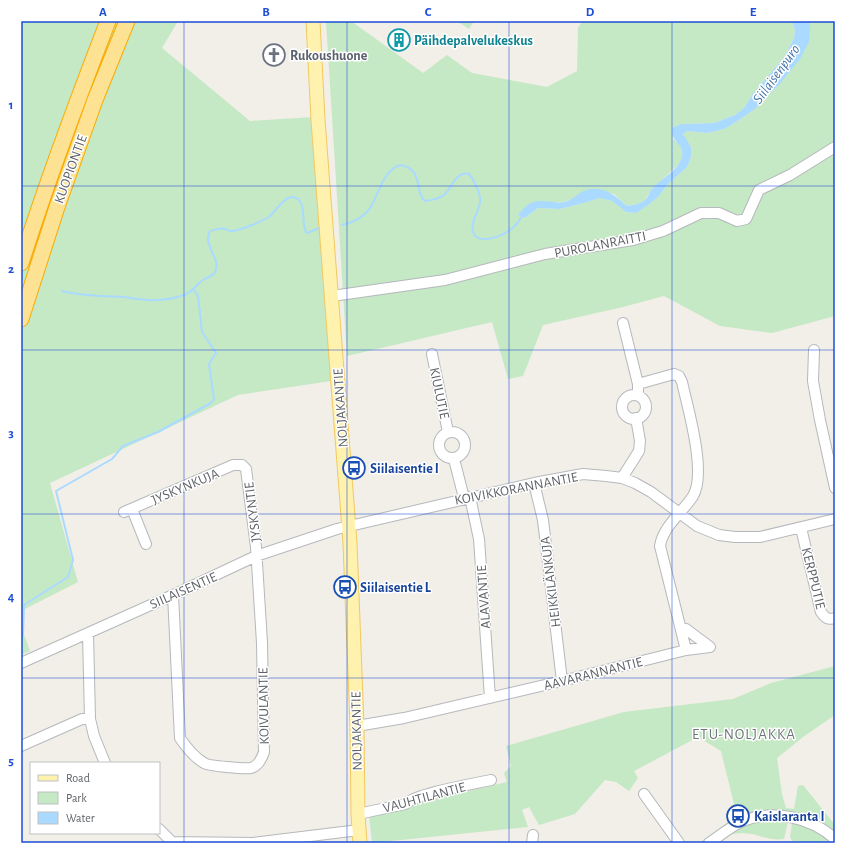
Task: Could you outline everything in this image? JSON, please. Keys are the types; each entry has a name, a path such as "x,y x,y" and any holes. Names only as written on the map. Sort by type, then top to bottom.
{"highway":[{"name":"KUOPIONTIE","path":"21,263 40,203 78,97 108,21"},
{"name":"KUOPIONTIE","path":"21,319 56,207 95,100 127,21"}],"main road":[{"name":"NOLJAKANTIE","path":"313,21 318,120 349,526 360,843"}],"street":[{"name":"PUROLANRAITTI","path":"332,296 445,280 545,254 633,240 663,231 701,213 719,213 737,221 746,220 758,190 790,175 835,148"},
{"path":"623,323 638,384 638,395"},
{"path":"814,350 813,381 835,488"},
{"name":"KIULUTIE","path":"432,354 448,432"},
{"path":"638,384 674,374 679,376 682,382 699,461 698,480 693,495 670,524 661,540 660,546 686,650"},
{"path":"634,394 638,395 642,397 646,405 644,414 632,419 624,414 622,406 625,398 634,394"},
{"path":"622,478 639,451 640,441 636,418"},
{"path":"448,432 456,432 461,435 465,441 462,454 454,459 443,456 438,447 441,437 448,432"},
{"path":"454,459 467,498"},
{"name":"JYSKYNKUJA","path":"146,544 128,511 233,465 242,466 246,469"},
{"name":"JYSKYNTIE","path":"246,469 256,556"},
{"name":"KOIVIKKORANNANTIE","path":"349,526 534,483 583,474 622,478 636,483 651,492 679,514 705,530 720,535 735,537 760,537 835,519"},
{"name":"HEIKKILÄNKUJA","path":"534,483 543,520 562,682"},
{"name":"ALAVANTIE","path":"467,498 478,539 490,698"},
{"name":"SIILAISENTIE","path":"21,663 256,556 349,526"},
{"name":"KERPPUTIE","path":"801,528 821,612 826,618 835,618"},
{"name":"KOIVULANTIE","path":"173,595 180,738 184,745 205,764 250,768 256,766 263,757 264,752 262,643 256,556"},
{"name":"AAVARANNANTIE","path":"357,726 404,718 562,682 686,650 710,647 686,629 681,630"},
{"path":"88,633 90,719 94,736 105,762"},
{"path":"21,746 82,719 90,719"},
{"name":"VAUHTILANTIE","path":"358,814 405,804 412,799 436,792 491,780"},
{"path":"644,794 679,843"},
{"path":"709,843 741,822 755,817 770,815 805,821 824,830 835,839"},
{"path":"160,830 175,842 253,843 359,830"}],"green space":[{"path":"21,21 178,21 162,48 250,121 313,117 331,381 238,395 50,483 78,582 21,611"},
{"path":"326,21 351,21 423,73 447,55 472,73 547,87 577,71 578,28 582,21 792,21 795,30 794,38 785,56 752,95 744,108 735,115 714,123 681,124 673,128 673,139 680,145 683,154 679,164 652,189 645,200 638,204 627,206 614,194 586,190 574,199 564,202 532,203 517,215 525,218 538,208 560,209 600,198 612,201 626,212 636,213 659,196 667,185 687,167 691,157 683,134 687,131 707,133 724,129 755,109 765,97 778,86 810,21 835,21 835,316 772,333 720,326 664,296 543,325 523,376 508,379 492,322 347,356"},
{"path":"457,21 474,21 469,29"},
{"path":"21,626 30,651 21,655"},
{"path":"835,666 835,715 803,737 777,758 782,794 786,808 794,809 798,786 803,785 835,825 835,831 814,819 780,810 768,810 745,816 743,813 747,811 735,808 721,751 698,737 634,771 638,778 629,791 616,782 605,780 575,814 539,825 529,807 522,810 528,827 372,843 369,815 507,782 504,773 511,766 506,746 624,712 733,699 771,683"},
{"path":"735,817 736,820 702,843 699,843"},
{"path":"762,819 788,822 784,839 741,833 726,837 743,825"},
{"path":"792,823 808,826 835,843 806,843 792,841 790,837"}],"water":[{"path":"792,21 810,22 809,42 800,59 778,86 765,97 755,109 733,124 724,129 707,133 687,131 683,134 691,147 691,157 687,167 667,185 659,196 648,205 636,213 626,212 612,201 600,198 560,209 538,208 525,218 517,215 531,203 544,201 565,202 571,200 583,191 592,189 609,192 627,206 645,200 651,190 674,170 682,156 681,149 673,137 672,128 681,124 714,123 735,115 744,108 752,95 785,56 794,38 795,30"}],"waterway":[{"name":"Siilaisenpuro","path":"342,225 361,217 367,212 388,173 393,168 400,165 408,167 416,176 420,192 425,201 444,195 457,177 465,173 469,174 475,183 479,195 480,202 472,228 476,236 480,238 485,239 497,237 507,232 523,215"},
{"path":"62,291 85,295 149,300 161,300 184,295 215,272 216,262 208,242 210,231 222,228 235,231 255,224 267,218 289,197 298,199 302,205 306,232 307,233 319,228"},
{"path":"21,641 23,634 24,605 68,577 73,560 56,491 112,459 123,446 158,432 211,403 214,399 209,364 216,353 202,332 198,296 194,290"}],"place":[{"name":"Päihdepalvelukeskus","path":"399,40"},
{"name":"Rukoushuone","path":"274,55"},
{"name":"Siilaisentie I","path":"354,468"},
{"name":"Siilaisentie L","path":"345,587"},
{"name":"Kaislaranta I","path":"738,816"}],"district":[{"name":"ETU-NOLJAKKA","path":"744,734"}]}
